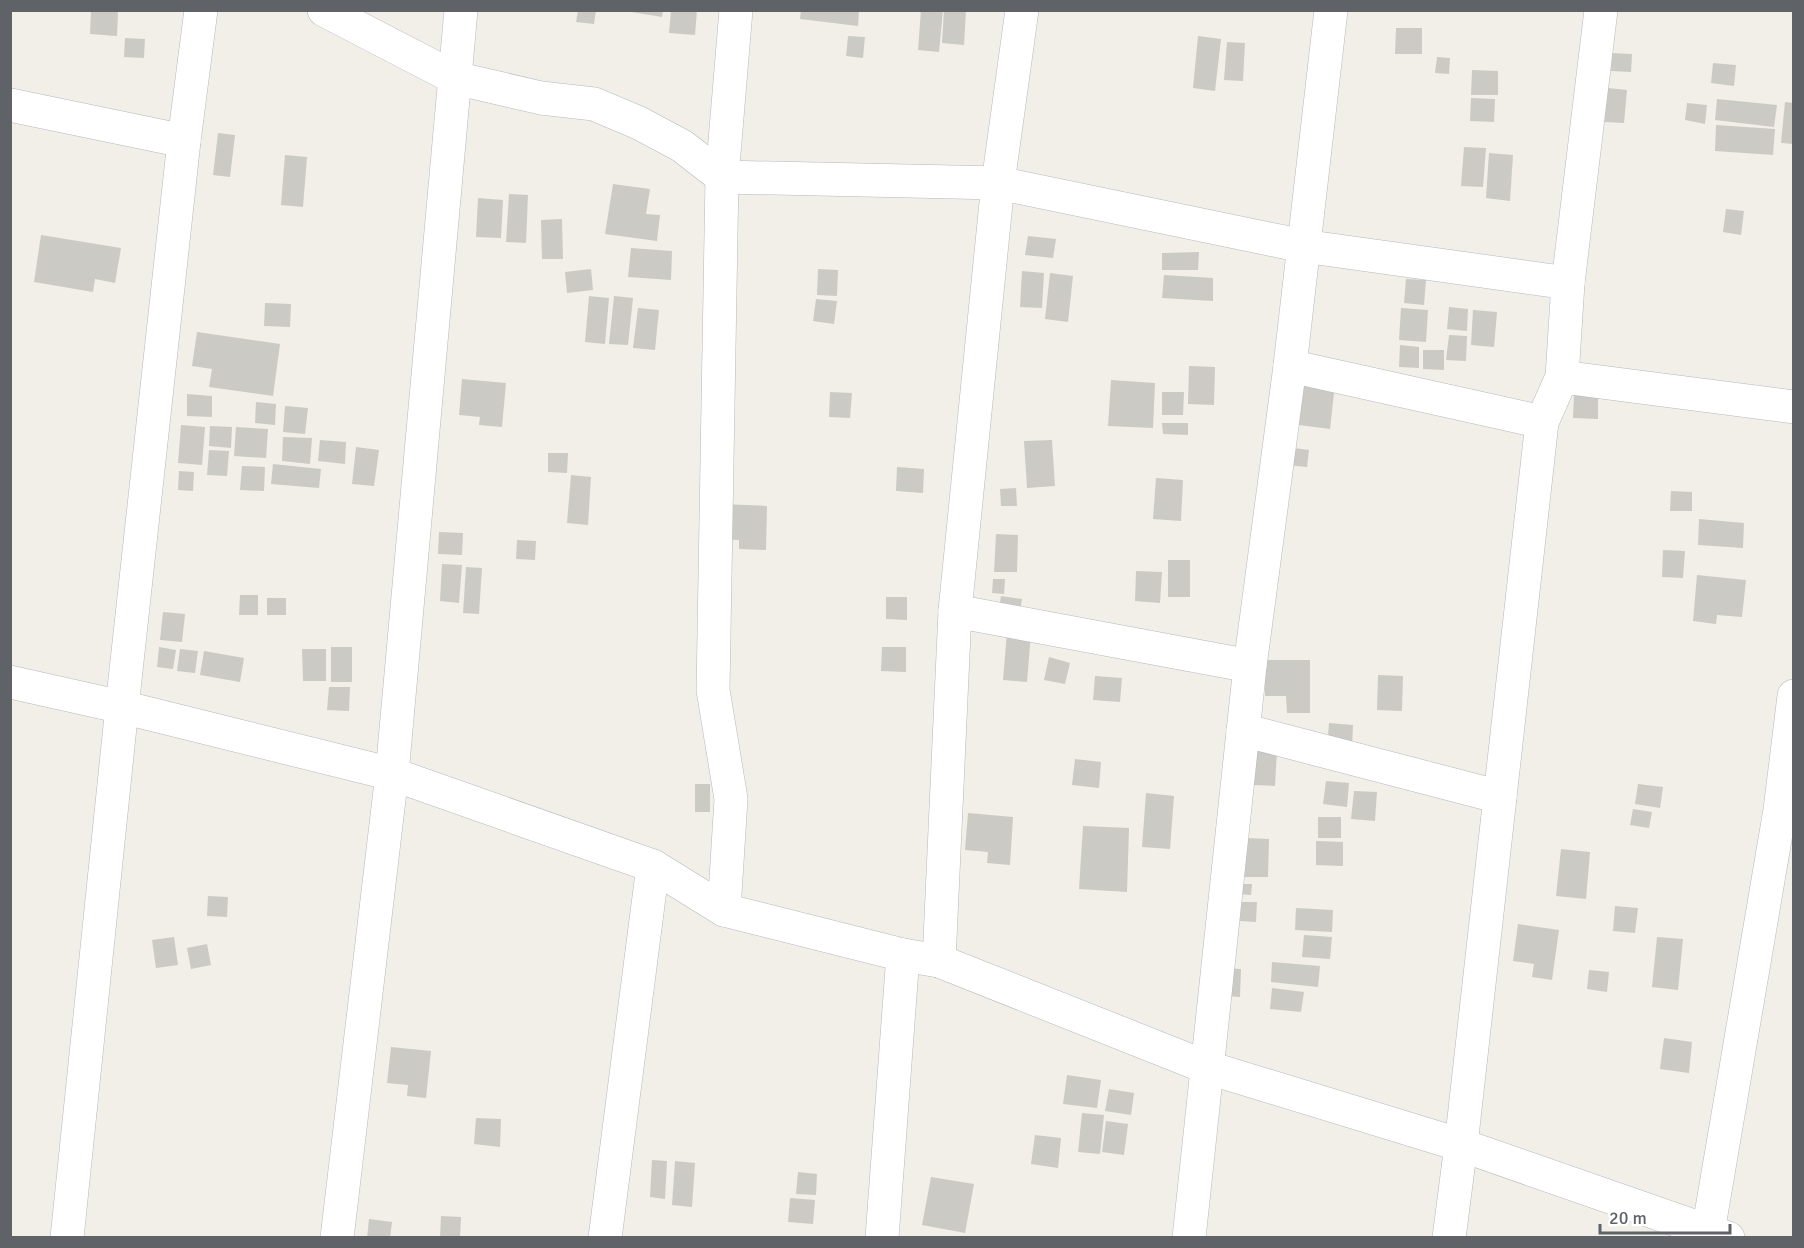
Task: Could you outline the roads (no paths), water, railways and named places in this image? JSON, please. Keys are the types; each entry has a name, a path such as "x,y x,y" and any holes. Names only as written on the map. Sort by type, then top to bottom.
{"street":[{"path":"67,1238 122,706 184,141 201,10"},
{"path":"324,10 455,78 541,98 594,104 639,123 682,146 722,177 998,183 1303,246 1568,283"},
{"path":"337,1238 392,774 461,10"},
{"path":"724,910 731,799 713,690 722,177 736,10"},
{"path":"939,961 956,611 998,183 1022,10"},
{"path":"1190,1238 1206,1067 1250,666 1290,366 1331,10"},
{"path":"1449,1238 1542,422 1562,377 1568,283 1601,10"},
{"path":"10,105 184,141"},
{"path":"1290,366 1542,422"},
{"path":"1562,377 1794,407"},
{"path":"956,611 1250,666"},
{"path":"10,682 122,706 392,774 653,866 724,910 903,955 939,961 1206,1067 1461,1145 1714,1235 1787,812 1794,696"},
{"path":"1243,730 1500,798"},
{"path":"606,1238 653,866"},
{"path":"882,1238 903,955"}]}
